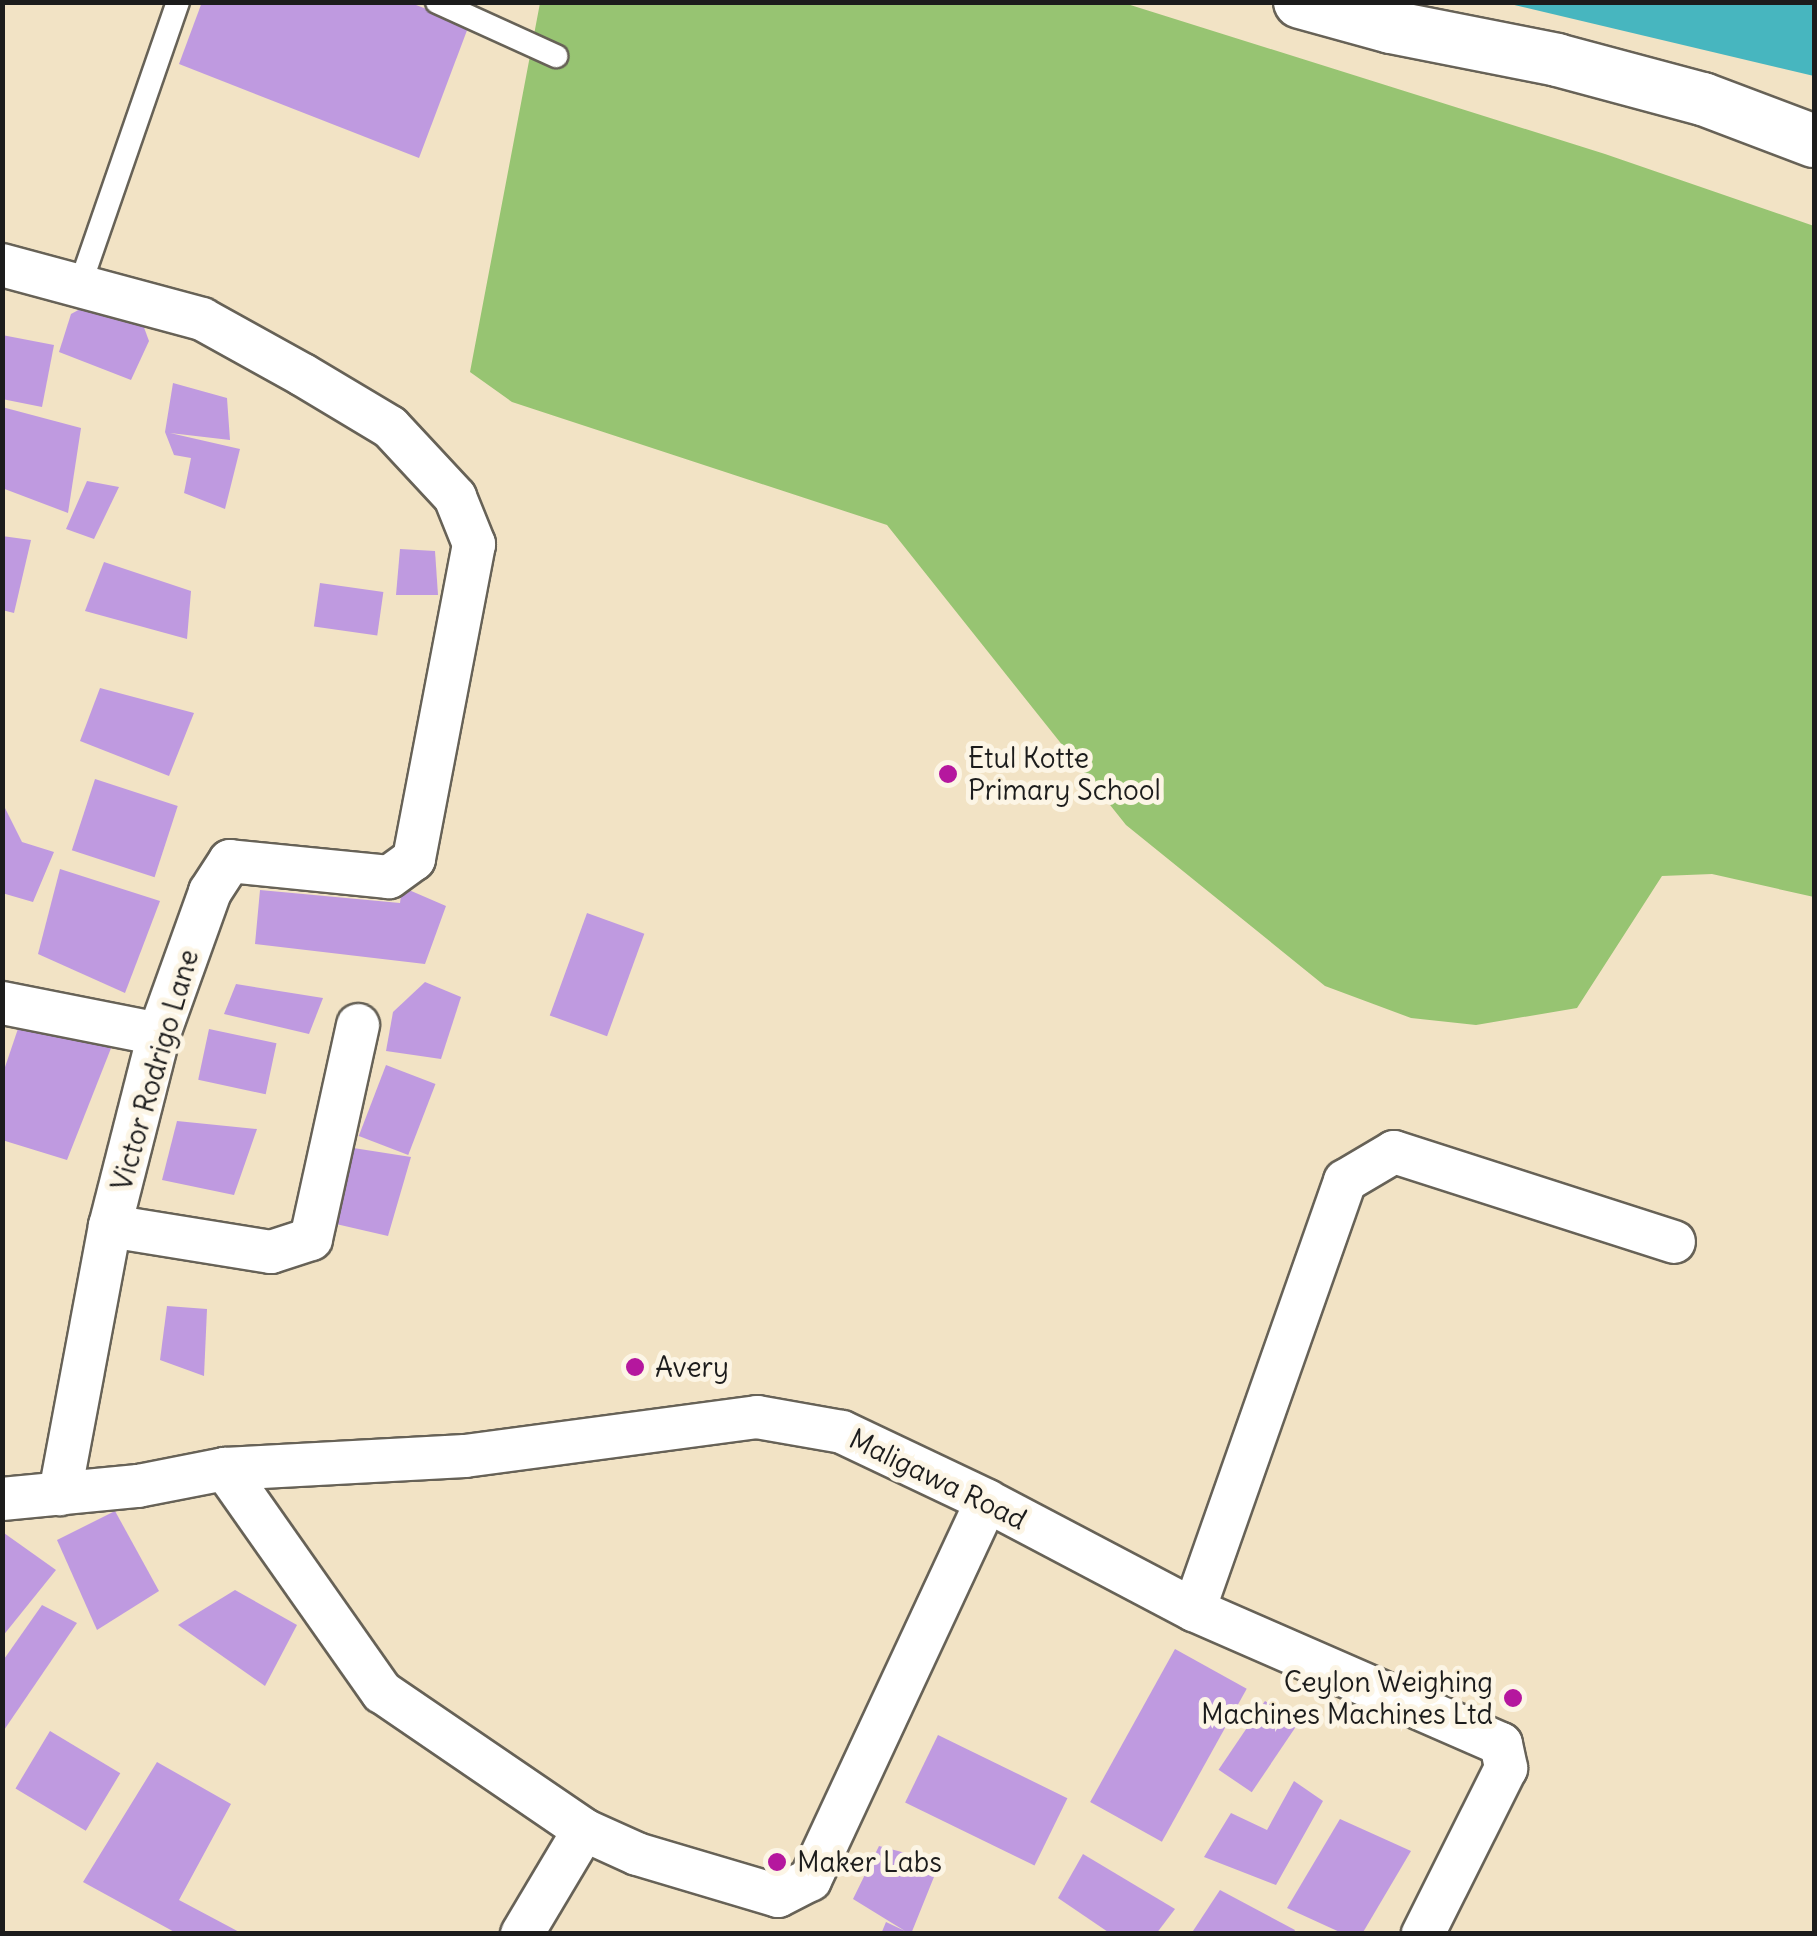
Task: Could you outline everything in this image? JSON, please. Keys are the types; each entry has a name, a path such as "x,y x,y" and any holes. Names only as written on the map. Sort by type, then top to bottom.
{"street":[{"path":"1300,2 1391,27 1557,60 1702,99 1814,141"},
{"path":"2,266 80,285"},
{"name":"Victor Rodrigo Lane","path":"60,1494 110,1226 159,1034 210,892 230,861 389,877 414,859 474,544 455,498 390,427 202,320 80,285"},
{"path":"2,1003 159,1034"},
{"path":"110,1226 271,1252 311,1239 358,1025"},
{"path":"1194,1610 1345,1181 1394,1152 1674,1242"},
{"name":"Maligawa Road","path":"2,1499 138,1486 226,1469 464,1456 757,1417 842,1432 987,1501 1194,1610 1501,1744 1506,1768 1422,1934"},
{"path":"226,1469 382,1692 584,1830 637,1854 778,1896 810,1880 987,1501"},
{"path":"522,1934 584,1830"}],"lane":[{"path":"80,285 178,2"},
{"path":"437,2 556,56"}],"green space":[{"path":"540,3 1124,3 1605,154 1814,226 1814,897 1712,874 1662,876 1577,1008 1476,1025 1411,1018 1325,986 1126,825 887,525 512,402 470,372"}],"water":[{"path":"1506,3 1814,3 1814,76"}],"building":[{"path":"202,2 408,2 469,25 419,158 179,64"},
{"path":"95,301 139,314 149,341 131,380 59,352 71,314"},
{"path":"2,335 54,345 42,407 2,399"},
{"path":"173,383 227,398 230,440 170,433 240,449 225,509 184,493 191,458 174,455 165,432"},
{"path":"2,407 81,428 68,513 2,488"},
{"path":"87,481 119,487 94,539 66,529"},
{"path":"2,536 31,540 14,613 2,610"},
{"path":"400,549 435,551 438,595 396,595"},
{"path":"104,562 191,591 187,639 85,611"},
{"path":"320,583 383,592 377,635 314,627"},
{"path":"100,688 194,713 169,776 80,741"},
{"path":"95,779 178,806 155,877 72,850"},
{"path":"2,802 22,842 54,852 33,902 2,893"},
{"path":"60,869 160,901 125,993 38,954"},
{"path":"402,887 446,906 425,964 255,944 260,890 400,903"},
{"path":"587,913 644,934 607,1036 550,1015"},
{"path":"425,982 461,997 441,1059 386,1051 393,1012"},
{"path":"236,984 323,998 309,1034 224,1014"},
{"path":"25,1008 117,1033 67,1160 2,1140 2,1076"},
{"path":"209,1029 276,1043 266,1094 198,1080"},
{"path":"386,1065 435,1084 408,1155 359,1136"},
{"path":"177,1121 257,1129 234,1195 162,1180"},
{"path":"347,1147 411,1157 388,1236 336,1224"},
{"path":"167,1306 207,1309 204,1376 160,1360"},
{"path":"115,1511 159,1591 97,1630 57,1540"},
{"path":"2,1535 56,1570 2,1637"},
{"path":"235,1590 297,1625 265,1686 178,1625"},
{"path":"42,1605 77,1623 2,1733 2,1662"},
{"path":"1175,1649 1247,1689 1162,1842 1090,1802"},
{"path":"1265,1701 1298,1723 1252,1792 1219,1770"},
{"path":"50,1731 120,1773 86,1831 15,1788"},
{"path":"938,1735 1067,1798 1035,1866 905,1802"},
{"path":"157,1762 231,1804 179,1900 243,1934 178,1934 83,1882"},
{"path":"1294,1781 1323,1801 1276,1885 1204,1857 1231,1813 1267,1830"},
{"path":"1340,1819 1411,1851 1362,1934 1344,1934 1287,1908"},
{"path":"879,1846 940,1862 911,1934 881,1934 886,1922 905,1931 853,1899"},
{"path":"1083,1854 1175,1909 1156,1934 1111,1934 1058,1898"},
{"path":"1220,1890 1295,1930 1293,1934 1191,1934"}],"place":[{"name":"Etul Kotte Primary School","path":"948,774"},
{"name":"Avery","path":"635,1367"},
{"name":"Ceylon Weighing Machines Machines Ltd","path":"1513,1698"},
{"name":"Maker Labs","path":"777,1862"}]}
